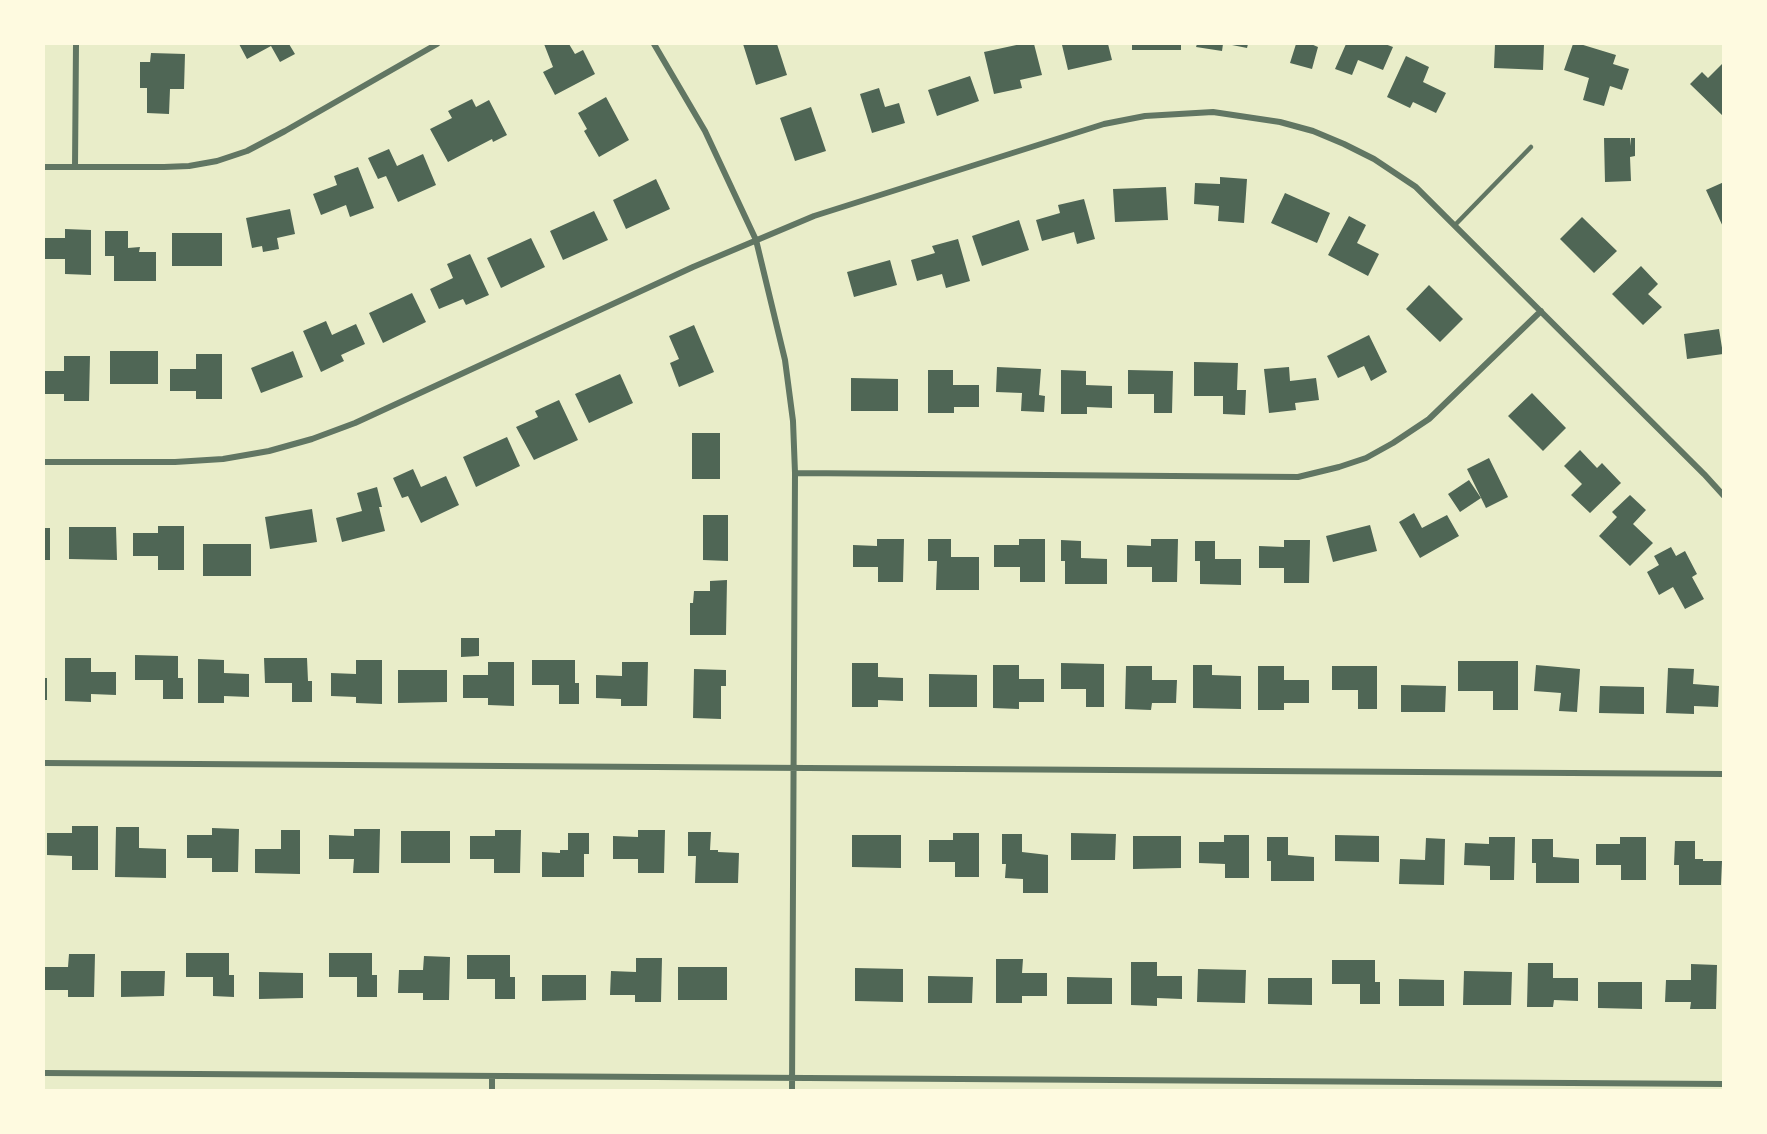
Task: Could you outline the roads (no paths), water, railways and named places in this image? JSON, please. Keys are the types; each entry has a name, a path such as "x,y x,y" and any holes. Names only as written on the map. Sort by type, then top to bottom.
{"street":[{"path":"75,167 76,44"},
{"path":"44,167 189,166 216,161 285,132 437,44"},
{"path":"654,44 705,131 756,240 785,360 793,421 795,473 792,1090"},
{"path":"44,462 175,462 223,459 269,451 312,439 355,423 693,267 813,216 1104,124 1145,116 1213,112 1280,122 1344,144 1374,159 1416,187 1724,496"},
{"path":"795,473 1298,477 1366,458 1429,419 1541,310"},
{"path":"44,763 1724,774"},
{"path":"44,1072 1724,1084"},
{"path":"492,1076 492,1090"}],"lane":[{"path":"1455,225 1531,147"}]}
